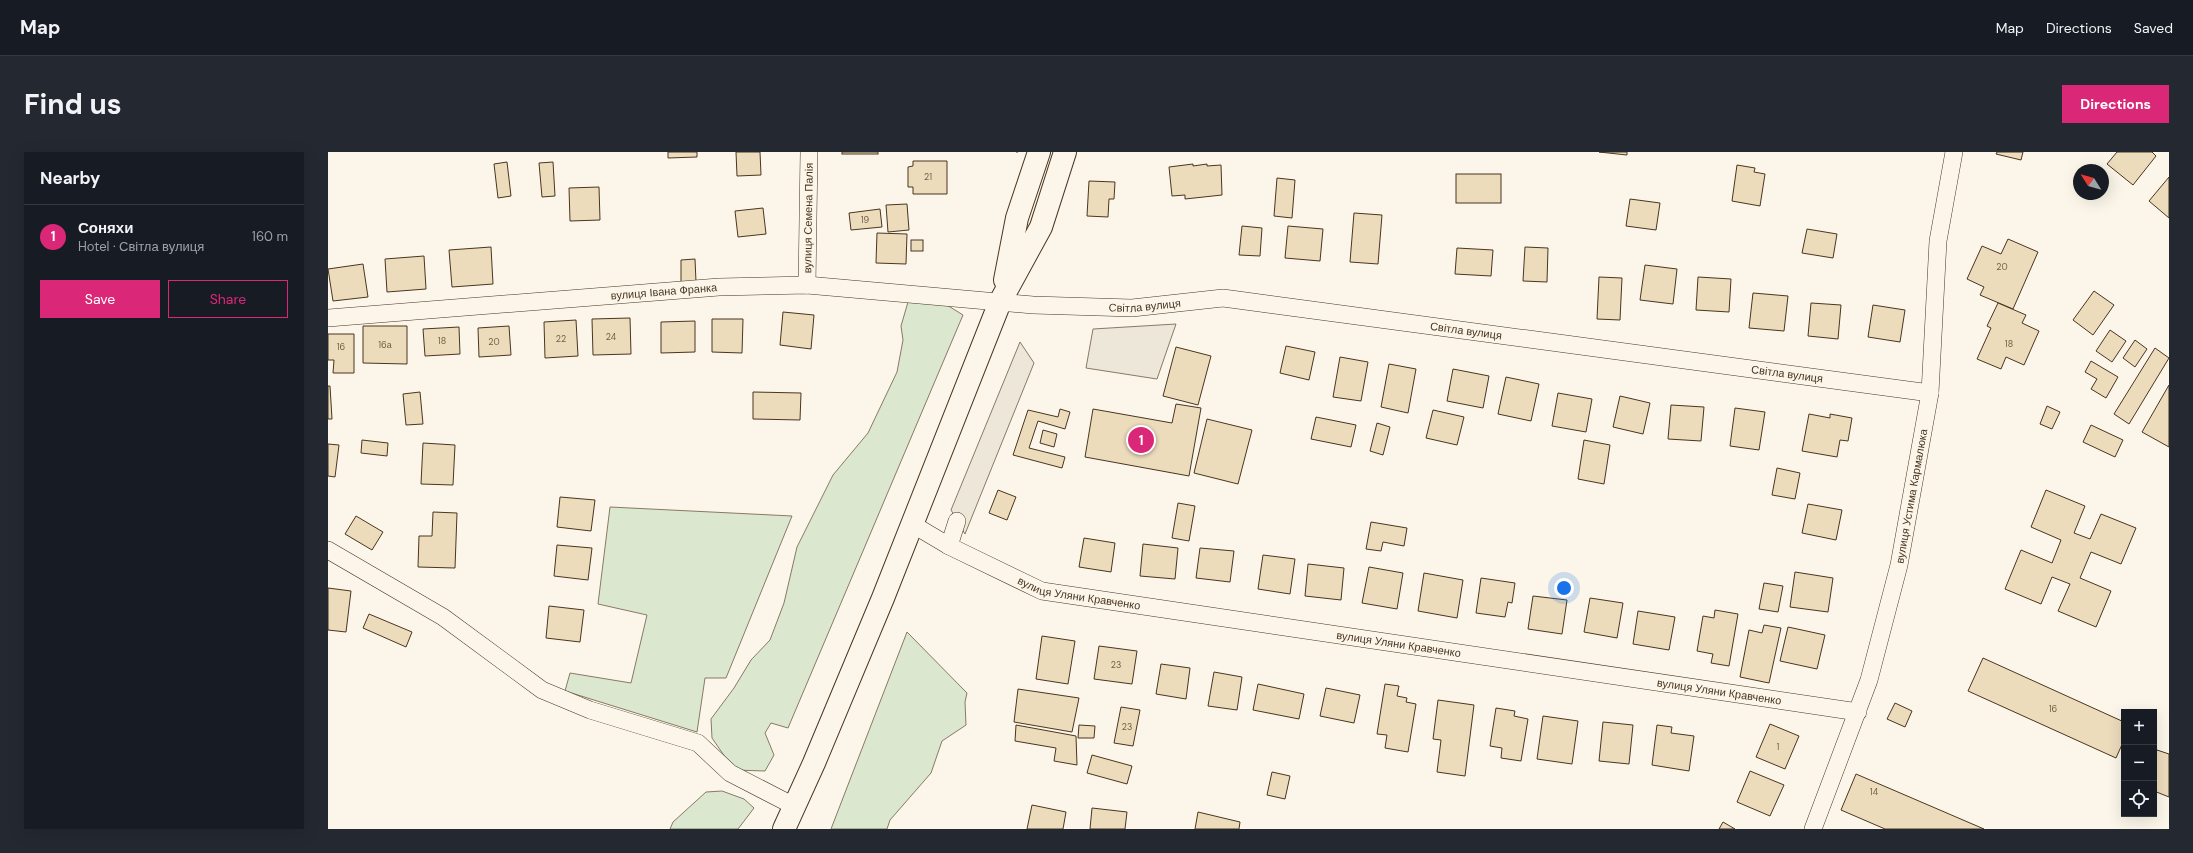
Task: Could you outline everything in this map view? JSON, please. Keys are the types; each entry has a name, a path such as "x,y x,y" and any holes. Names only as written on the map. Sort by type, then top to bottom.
{"highway":[{"path":"1000,302 1017,218 1039,152"},
{"path":"784,829 817,756 912,524 1000,302 1041,227 1065,152"}],"street":[{"name":"вулиця Семена Палія","path":"807,285 809,152"},
{"name":"вулиця Устима Кармалюка","path":"1813,829 1869,680 1899,565 1930,393 1938,241 1954,152"},
{"name":"вулиця Івана Франка","path":"328,318 719,287 807,285 1000,302"},
{"name":"Світла вулиця","path":"1000,302 1132,308 1223,298 1930,393"},
{"path":"949,546 957,521"},
{"name":"вулиця Уляни Кравченко","path":"912,524 949,546 1042,591 1858,712"},
{"path":"328,550 443,617 542,690 590,710 698,743 730,773 794,806"}],"green space":[{"path":"926,292 963,315 788,728 771,723 765,733 774,755 765,771 734,770 712,738 711,719 734,688 751,660 770,640 784,603 797,547 833,475 868,433 897,372 903,340 901,326 908,302"},
{"path":"610,507 792,516 726,678 705,678 697,732 565,691 570,673 631,683 647,615 598,604"},
{"path":"907,632 967,693 965,702 966,725 942,741 931,773 890,820 887,829 831,829"},
{"path":"722,791 744,799 754,808 738,829 670,829 673,822 706,792"}],"shaded area":[{"path":"1176,324 1157,379 1086,368 1093,329"},
{"path":"1020,342 1034,363 965,534 951,510"}],"building":[{"path":"668,152 697,152 697,157 668,158"},
{"path":"736,152 760,152 761,175 737,176"},
{"path":"842,152 878,152 878,154 842,154"},
{"path":"1599,152 1627,152 1627,155"},
{"path":"1997,152 2023,152 2021,160 1996,154"},
{"path":"2117,152 2152,152 2156,156 2133,185 2109,166 2109,164 2107,164"},
{"path":"913,161 947,161 947,194 913,194 913,187 908,187 908,167 913,166"},
{"path":"507,162 511,196 498,198 494,164"},
{"path":"553,162 555,196 542,197 539,163"},
{"path":"1193,164 1193,166 1207,164 1207,166 1221,165 1222,195 1185,199 1185,195 1172,196 1169,167"},
{"path":"1737,165 1755,168 1754,172 1765,174 1760,206 1732,201"},
{"path":"1456,174 1501,174 1501,203 1456,203"},
{"path":"2169,177 2169,218 2149,201"},
{"path":"1277,178 1295,180 1292,218 1274,216"},
{"path":"1089,181 1115,182 1114,199 1109,199 1108,217 1087,216"},
{"path":"599,187 600,220 570,221 569,188"},
{"path":"1630,199 1660,203 1656,230 1626,226"},
{"path":"907,204 909,230 888,232 886,205"},
{"path":"763,208 766,234 738,237 735,211"},
{"path":"880,209 882,227 851,230 849,213"},
{"path":"1354,213 1382,215 1378,264 1350,262"},
{"path":"1242,226 1262,228 1260,256 1239,255"},
{"path":"1288,226 1323,229 1320,261 1285,258"},
{"path":"1807,229 1837,234 1833,258 1802,253"},
{"path":"877,233 907,234 906,264 876,263"},
{"path":"2008,239 2038,252 2013,309 1980,295 1984,287 1967,279 1982,246 2001,254"},
{"path":"911,240 923,240 923,251 911,251"},
{"path":"491,247 493,284 452,287 449,250"},
{"path":"1525,247 1548,248 1547,282 1523,281"},
{"path":"1457,248 1493,250 1491,276 1455,274"},
{"path":"424,256 426,289 387,292 385,259"},
{"path":"695,259 696,282 681,283 681,260"},
{"path":"363,264 368,297 333,301 328,269"},
{"path":"1645,265 1677,269 1673,304 1640,300"},
{"path":"1599,277 1622,278 1620,320 1597,319"},
{"path":"1698,277 1731,279 1729,312 1696,310"},
{"path":"2094,291 2114,305 2093,335 2073,320"},
{"path":"1753,293 1788,296 1784,331 1749,328"},
{"path":"1811,303 1841,305 1838,339 1808,336"},
{"path":"1998,303 2026,315 2022,323 2039,331 2024,365 2006,357 2001,369 1977,359 1991,328 1987,326"},
{"path":"1873,305 1905,310 1900,342 1868,337"},
{"path":"783,312 814,315 811,349 780,345"},
{"path":"630,318 631,354 593,355 592,319"},
{"path":"712,319 743,319 742,353 712,352"},
{"path":"576,320 578,356 545,358 544,322"},
{"path":"695,321 695,352 661,353 661,322"},
{"path":"363,326 407,326 407,364 363,363"},
{"path":"509,326 511,355 479,357 478,328"},
{"path":"459,327 460,354 425,356 423,329"},
{"path":"2110,330 2126,341 2112,362 2096,351"},
{"path":"328,334 354,334 354,373 333,373 334,360 328,360"},
{"path":"2135,340 2147,349 2135,367 2123,358"},
{"path":"1286,346 1315,352 1309,380 1280,373"},
{"path":"1176,347 1211,356 1198,405 1163,396"},
{"path":"2155,348 2169,358 2129,424 2114,414"},
{"path":"1340,357 1368,362 1361,401 1333,397"},
{"path":"2091,361 2118,377 2106,398 2091,389 2097,379 2085,372"},
{"path":"1389,364 1416,369 1408,413 1381,407"},
{"path":"1453,369 1489,376 1483,408 1447,401"},
{"path":"1506,377 1539,384 1531,421 1498,414"},
{"path":"2169,385 2169,447 2142,432"},
{"path":"328,386 330,386 332,419 328,419"},
{"path":"420,392 423,424 406,425 403,394"},
{"path":"753,392 801,393 800,420 753,419"},
{"path":"1558,393 1592,399 1586,432 1552,426"},
{"path":"1620,396 1650,403 1643,434 1613,427"},
{"path":"1176,404 1201,408 1189,476 1085,457 1093,409 1172,423"},
{"path":"1671,405 1704,407 1701,441 1668,439"},
{"path":"2047,406 2060,412 2052,429 2040,424"},
{"path":"1735,408 1765,412 1759,450 1730,446"},
{"path":"1060,409 1070,412 1065,429 1038,421 1029,448 1065,457 1062,468 1013,455 1028,410 1058,417"},
{"path":"1433,410 1464,417 1457,445 1426,438"},
{"path":"1809,414 1830,418 1830,414 1852,418 1848,441 1840,440 1837,457 1802,451"},
{"path":"1316,417 1356,425 1351,447 1311,439"},
{"path":"1207,419 1252,430 1238,484 1194,473"},
{"path":"1377,423 1390,427 1383,455 1370,451"},
{"path":"2091,425 2123,440 2115,457 2083,442"},
{"path":"1043,430 1057,434 1054,447 1040,443"},
{"path":"362,440 388,443 387,456 361,453"},
{"path":"1584,440 1610,445 1604,484 1578,479"},
{"path":"423,443 455,445 453,485 421,484"},
{"path":"328,444 339,445 335,477 328,476"},
{"path":"1777,468 1800,473 1795,499 1772,495"},
{"path":"998,490 1016,497 1007,520 989,513"},
{"path":"2046,490 2085,506 2074,533 2090,539 2101,514 2136,528 2121,564 2091,552 2080,578 2111,591 2096,627 2058,611 2070,584 2052,577 2041,604 2005,589 2021,550 2052,563 2061,540 2031,527"},
{"path":"560,497 595,500 591,531 557,527"},
{"path":"1178,503 1195,506 1189,541 1172,538"},
{"path":"1808,504 1842,510 1836,540 1802,533"},
{"path":"433,512 457,513 455,568 418,567 419,536 432,536"},
{"path":"356,516 383,532 372,550 345,534"},
{"path":"1371,522 1407,528 1404,546 1383,542 1381,551 1366,549"},
{"path":"1084,538 1115,543 1111,572 1079,567"},
{"path":"1143,544 1178,548 1175,579 1140,576"},
{"path":"557,545 592,548 588,580 554,576"},
{"path":"1200,548 1234,551 1230,582 1196,578"},
{"path":"1263,555 1295,559 1290,594 1258,589"},
{"path":"1308,564 1344,568 1341,600 1305,596"},
{"path":"1369,567 1403,573 1397,609 1362,603"},
{"path":"1795,572 1833,578 1828,612 1790,607"},
{"path":"1424,573 1463,580 1457,618 1418,611"},
{"path":"1481,578 1515,583 1512,603 1508,602 1505,617 1476,613"},
{"path":"1764,583 1783,586 1778,612 1759,609"},
{"path":"328,588 351,591 346,632 328,630"},
{"path":"1533,596 1567,600 1562,634 1528,629"},
{"path":"1590,598 1623,603 1617,638 1584,632"},
{"path":"549,606 584,610 580,642 546,638"},
{"path":"1715,610 1738,614 1729,666 1711,663 1713,654 1697,651 1703,616 1714,618"},
{"path":"1638,611 1675,617 1669,650 1633,644"},
{"path":"369,614 412,632 406,647 363,628"},
{"path":"1764,625 1781,628 1769,683 1740,677 1749,630 1762,633"},
{"path":"1788,627 1825,635 1817,669 1780,661"},
{"path":"1042,636 1075,641 1068,684 1036,679"},
{"path":"1099,646 1137,651 1132,684 1094,679"},
{"path":"1983,658 2121,721 2121,747 2116,758 1968,691"},
{"path":"1161,664 1190,668 1186,699 1156,694"},
{"path":"1214,672 1242,677 1237,710 1208,706"},
{"path":"1258,684 1304,694 1299,719 1253,710"},
{"path":"1385,684 1399,686 1397,696 1407,698 1406,702 1416,704 1408,752 1385,748 1387,735 1377,734"},
{"path":"1326,688 1360,695 1354,723 1320,716"},
{"path":"1018,689 1079,698 1072,732 1014,722"},
{"path":"1438,700 1474,705 1465,776 1437,772 1441,740 1433,739"},
{"path":"1895,703 1912,711 1905,727 1887,719"},
{"path":"1121,707 1140,710 1133,746 1114,743"},
{"path":"1496,708 1515,711 1514,716 1528,719 1521,761 1501,758 1502,748 1490,746"},
{"path":"1543,716 1578,721 1572,764 1537,759"},
{"path":"1603,722 1633,725 1629,764 1599,761"},
{"path":"1770,724 1799,736 1785,769 1756,757"},
{"path":"1016,725 1076,736 1077,765 1054,761 1056,748 1015,741"},
{"path":"1079,725 1095,726 1094,738 1078,738"},
{"path":"1657,725 1672,727 1671,733 1694,736 1689,771 1652,765"},
{"path":"2157,750 2169,754 2169,797 2157,792"},
{"path":"1092,755 1132,766 1127,784 1087,773"},
{"path":"1750,771 1784,785 1770,816 1737,802"},
{"path":"1272,772 1290,776 1285,799 1267,795"},
{"path":"1856,774 1984,829 1885,829 1841,810"},
{"path":"1032,805 1066,812 1063,829 1027,829"},
{"path":"1092,808 1127,812 1125,829 1090,829"},
{"path":"1198,812 1240,822 1239,829 1195,829"},
{"path":"1723,822 1735,829 1719,829"}],"place":[{"name":"Соняхи","path":"1141,440"}]}
